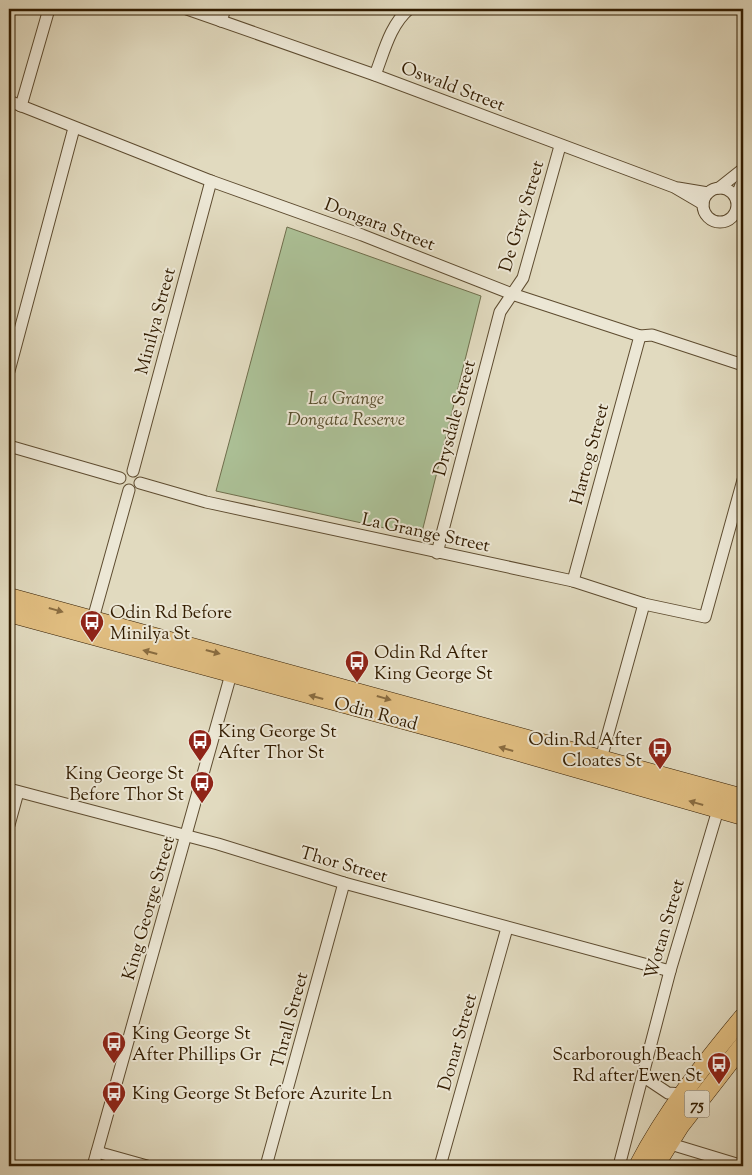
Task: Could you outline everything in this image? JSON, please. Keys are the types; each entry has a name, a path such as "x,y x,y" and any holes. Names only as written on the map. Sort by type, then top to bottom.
{"main road":[{"name":"Odin Road","path":"9,597 91,628"},
{"name":"Odin Road","path":"9,613 91,628 233,666 380,697 599,767 720,800 743,816"},
{"name":"Odin Road","path":"720,800 743,798"},
{"name":"75","path":"655,1166 661,1140 683,1094 743,1017"},
{"name":"75","path":"638,1166 743,1045"}],"street":[{"path":"21,106 49,9"},
{"name":"Oswald Street","path":"187,9 375,75 560,146 674,187 703,204"},
{"path":"221,21 224,9"},
{"path":"375,75 390,33 402,15 409,9"},
{"name":"Dongara Street","path":"9,101 211,181 362,235 512,294 640,336 652,335 743,365"},
{"path":"9,371 74,128"},
{"name":"De Grey Street","path":"512,294 524,278 560,146"},
{"path":"743,169 714,190 703,204 704,210 710,219 721,222 734,212 736,197 743,180"},
{"name":"Minilya Street","path":"133,471 211,181"},
{"path":"674,187 727,190 736,197"},
{"name":"Drysdale Street","path":"436,553 500,312 512,294"},
{"name":"Hartog Street","path":"573,581 640,336"},
{"path":"9,446 120,478"},
{"path":"133,471 139,476 140,483 136,489 129,490 122,487 120,478 125,472 133,471"},
{"name":"La Grange Street","path":"140,483 206,502 573,581 644,604 705,616 743,480"},
{"path":"91,628 129,490"},
{"path":"599,767 644,604"},
{"name":"King George Street","path":"93,1166 233,666"},
{"path":"9,825 13,790"},
{"name":"Thor Street","path":"13,790 186,836 344,883 507,928 670,971"},
{"name":"Wotan Street","path":"620,1166 670,971 720,800"},
{"name":"Thrall Street","path":"266,1166 344,883"},
{"name":"Donar Street","path":"440,1166 507,928"},
{"path":"644,1078 668,1093 683,1094"},
{"path":"661,1140 743,1166"},
{"path":"97,1152 147,1166"}],"green space":[{"name":"La Grange Dongata Reserve","path":"287,227 481,296 421,536 216,491"}],"place":[{"name":"Odin Rd Before Minilya St","path":"92,643"},
{"name":"Odin Rd After King George St","path":"357,683"},
{"name":"King George St After Thor St","path":"200,762"},
{"name":"Odin Rd After Cloates St","path":"660,770"},
{"name":"King George St Before Thor St","path":"202,804"},
{"name":"King George St After Phillips Gr","path":"114,1064"},
{"name":"Scarborough Beach Rd after Ewen St","path":"719,1085"},
{"name":"King George St Before Azurite Ln","path":"114,1114"}]}
